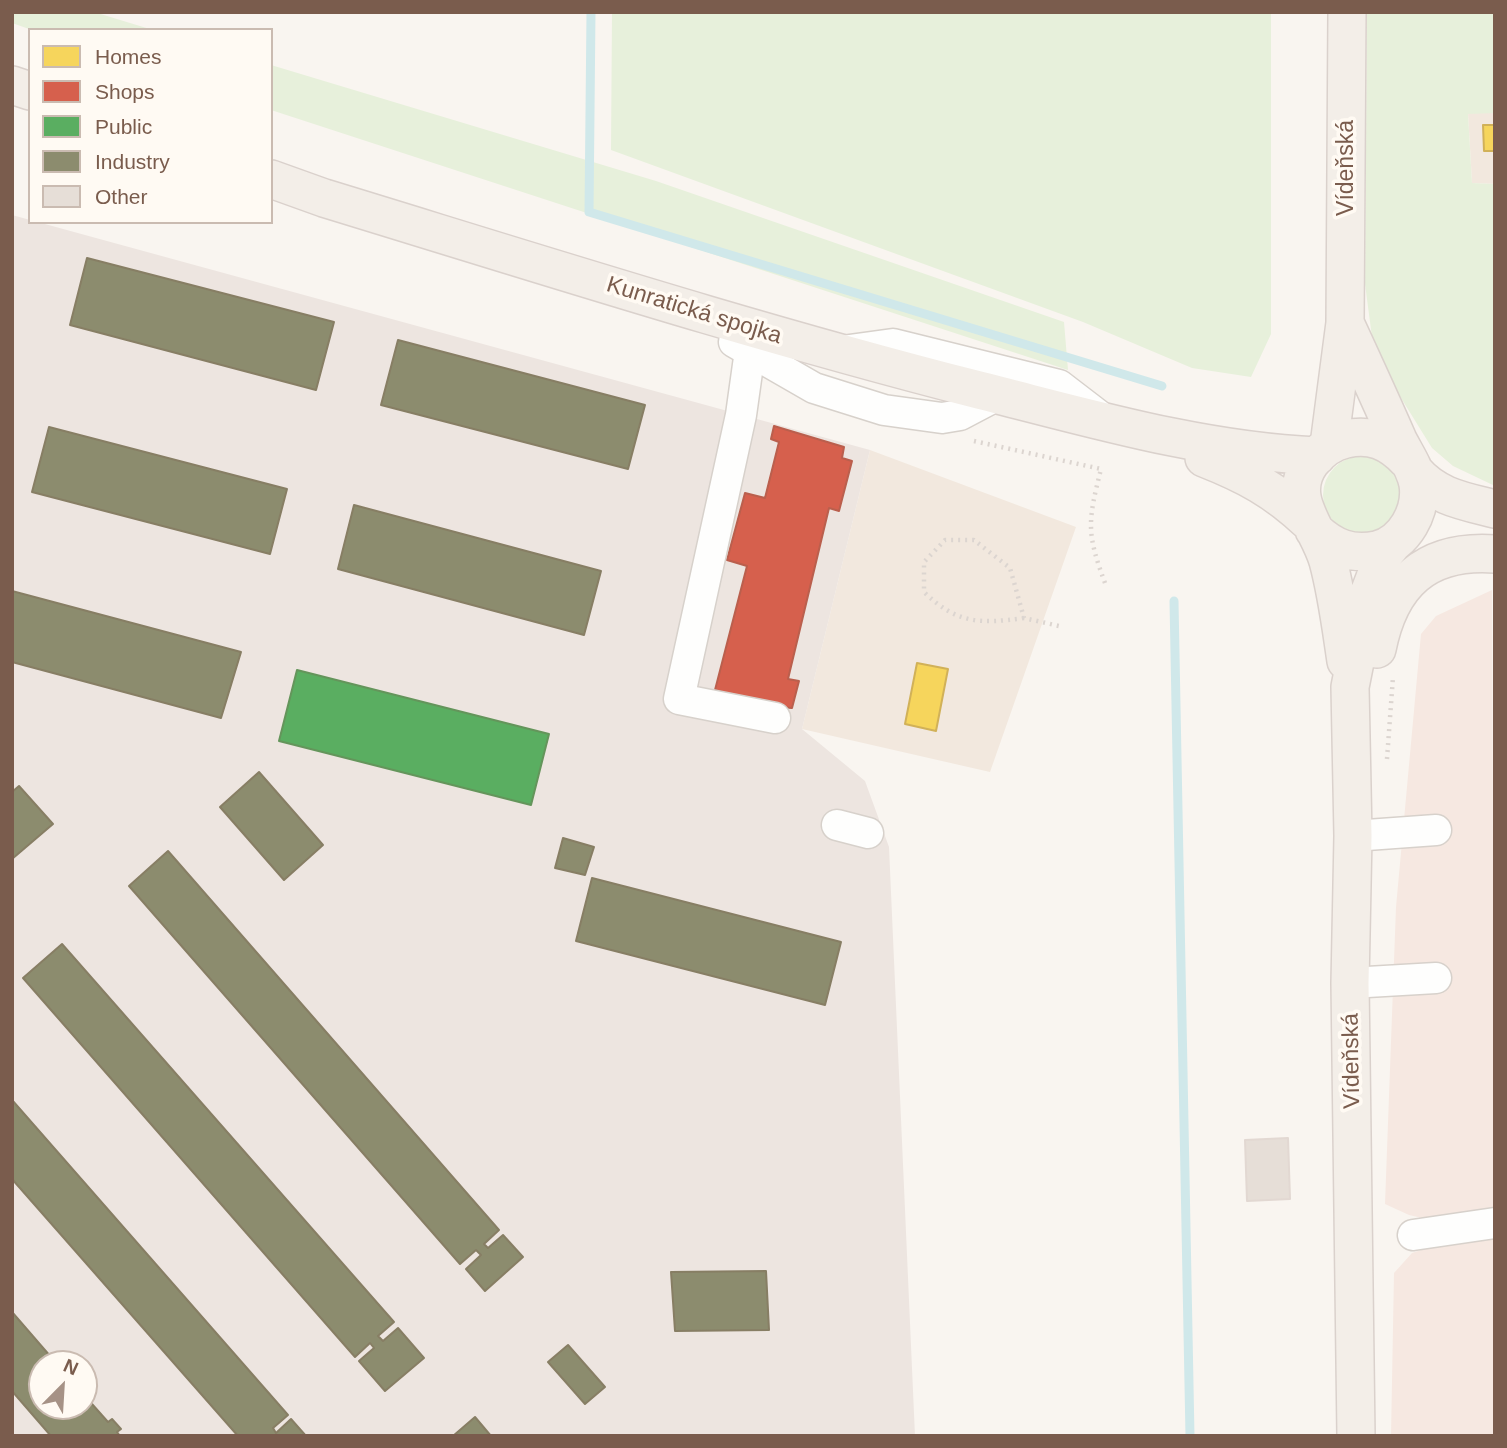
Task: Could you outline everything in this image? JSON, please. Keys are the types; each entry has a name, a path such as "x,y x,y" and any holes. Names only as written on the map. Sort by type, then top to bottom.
{"main road":[{"name":"Vídeňská","path":"1347,12 1345,323 1323,450 1307,469 1301,498 1311,526 1327,557 1335,586 1350,687 1353,836 1350,983 1356,1436"},
{"name":"Kunratická spojka","path":"273,180 324,198 699,313 752,340 833,352 1116,425 1251,452 1323,450"},
{"name":"Vídeňská","path":"1345,323 1411,466 1418,504 1410,524 1384,554 1368,596 1350,687"},
{"name":"Kunratická spojka","path":"1116,425 1241,472 1281,495 1311,526"},
{"path":"1323,450 1353,437 1368,437 1396,448 1427,486 1443,496 1495,509"},
{"path":"1311,526 1335,547 1351,552 1381,549 1396,540 1437,529 1495,538"},
{"path":"1353,836 1373,779 1377,652 1382,628 1396,596 1413,575 1436,560 1470,552 1495,554"}],"lane":[{"path":"775,718 679,699 741,415 752,340 814,388 884,410 942,418 960,415 998,395"},
{"path":"833,352 893,344 1059,385 1116,425"},
{"path":"837,825 868,833"},
{"path":"1353,836 1436,830"},
{"path":"1350,983 1436,978"},
{"path":"1413,1235 1495,1223"}],"path":[{"path":"967,440 1101,469 1090,509 1091,545 1105,583"},
{"path":"1024,618 1010,568 974,540 945,540 924,562 924,592 944,610 983,624 1024,618 1059,626"},
{"path":"1373,779 1386,767 1392,682 1396,670"}],"shaded area":[{"path":"1468,113 1495,113 1495,184 1472,183"},
{"path":"12,215 28,219 28,224 45,224 870,450 802,729 865,781 889,847 915,1436 12,1436"},
{"path":"870,450 1076,527 990,772 802,729"},
{"path":"1492,590 1495,1436 1391,1436 1394,1273 1412,1253 1433,1246 1431,1220 1409,1215 1385,1204 1396,907 1421,634 1436,616"}],"green space":[{"path":"12,12 94,12 146,28 28,29 12,23"},
{"path":"612,12 1271,12 1271,334 1251,377 1192,368 1083,322 611,150"},
{"path":"1367,12 1495,12 1495,113 1468,114 1472,183 1495,184 1495,486 1453,466 1432,448 1388,377 1372,337 1365,284"},
{"path":"273,66 656,181 1064,322 1068,370 273,111"},
{"path":"1362,456 1377,459 1389,468 1398,480 1401,495 1398,510 1389,522 1377,531 1362,534 1347,531 1335,522 1326,510 1323,495 1326,480 1335,468 1347,459"}],"building: Homes":[{"path":"1483,125 1495,125 1495,151 1484,151"},
{"path":"917,663 948,669 936,731 905,724"}],"building: Shops":[{"path":"774,426 844,447 842,458 852,461 839,511 829,508 788,679 799,681 792,708 778,707 715,690 747,566 727,560 745,493 765,498 779,442 771,439"}],"building: Public":[{"path":"297,670 549,734 531,805 279,741"}],"building: Industry":[{"path":"87,258 334,322 316,390 70,325"},
{"path":"398,340 645,405 628,469 381,405"},
{"path":"49,427 287,489 270,554 32,492"},
{"path":"354,505 601,571 584,635 338,569"},
{"path":"12,591 241,652 221,718 12,662"},
{"path":"259,772 323,845 284,880 220,807"},
{"path":"19,786 53,824 12,859 12,792"},
{"path":"563,838 594,847 585,875 555,868"},
{"path":"168,851 499,1230 484,1244 488,1248 503,1235 523,1257 485,1291 466,1269 481,1255 476,1250 460,1264 129,886"},
{"path":"592,878 841,942 825,1005 576,941"},
{"path":"62,944 394,1322 378,1336 383,1341 398,1328 424,1358 385,1391 359,1361 374,1348 370,1343 355,1357 23,978"},
{"path":"12,1100 288,1415 273,1428 276,1433 291,1419 306,1436 238,1436 12,1179"},
{"path":"766,1271 769,1330 675,1331 671,1272"},
{"path":"12,1312 45,1350 28,1350 28,1409 12,1391"},
{"path":"568,1345 605,1387 585,1404 548,1362"},
{"path":"98,1411 108,1422 112,1419 121,1429 117,1432 120,1436 51,1436 37,1420 98,1420"},
{"path":"475,1417 491,1436 453,1436"}],"building: Other":[{"path":"1288,1138 1290,1199 1247,1201 1245,1140"}],"waterway":[{"path":"591,12 589,212 1162,386"},
{"path":"1174,601 1190,1436"}]}
